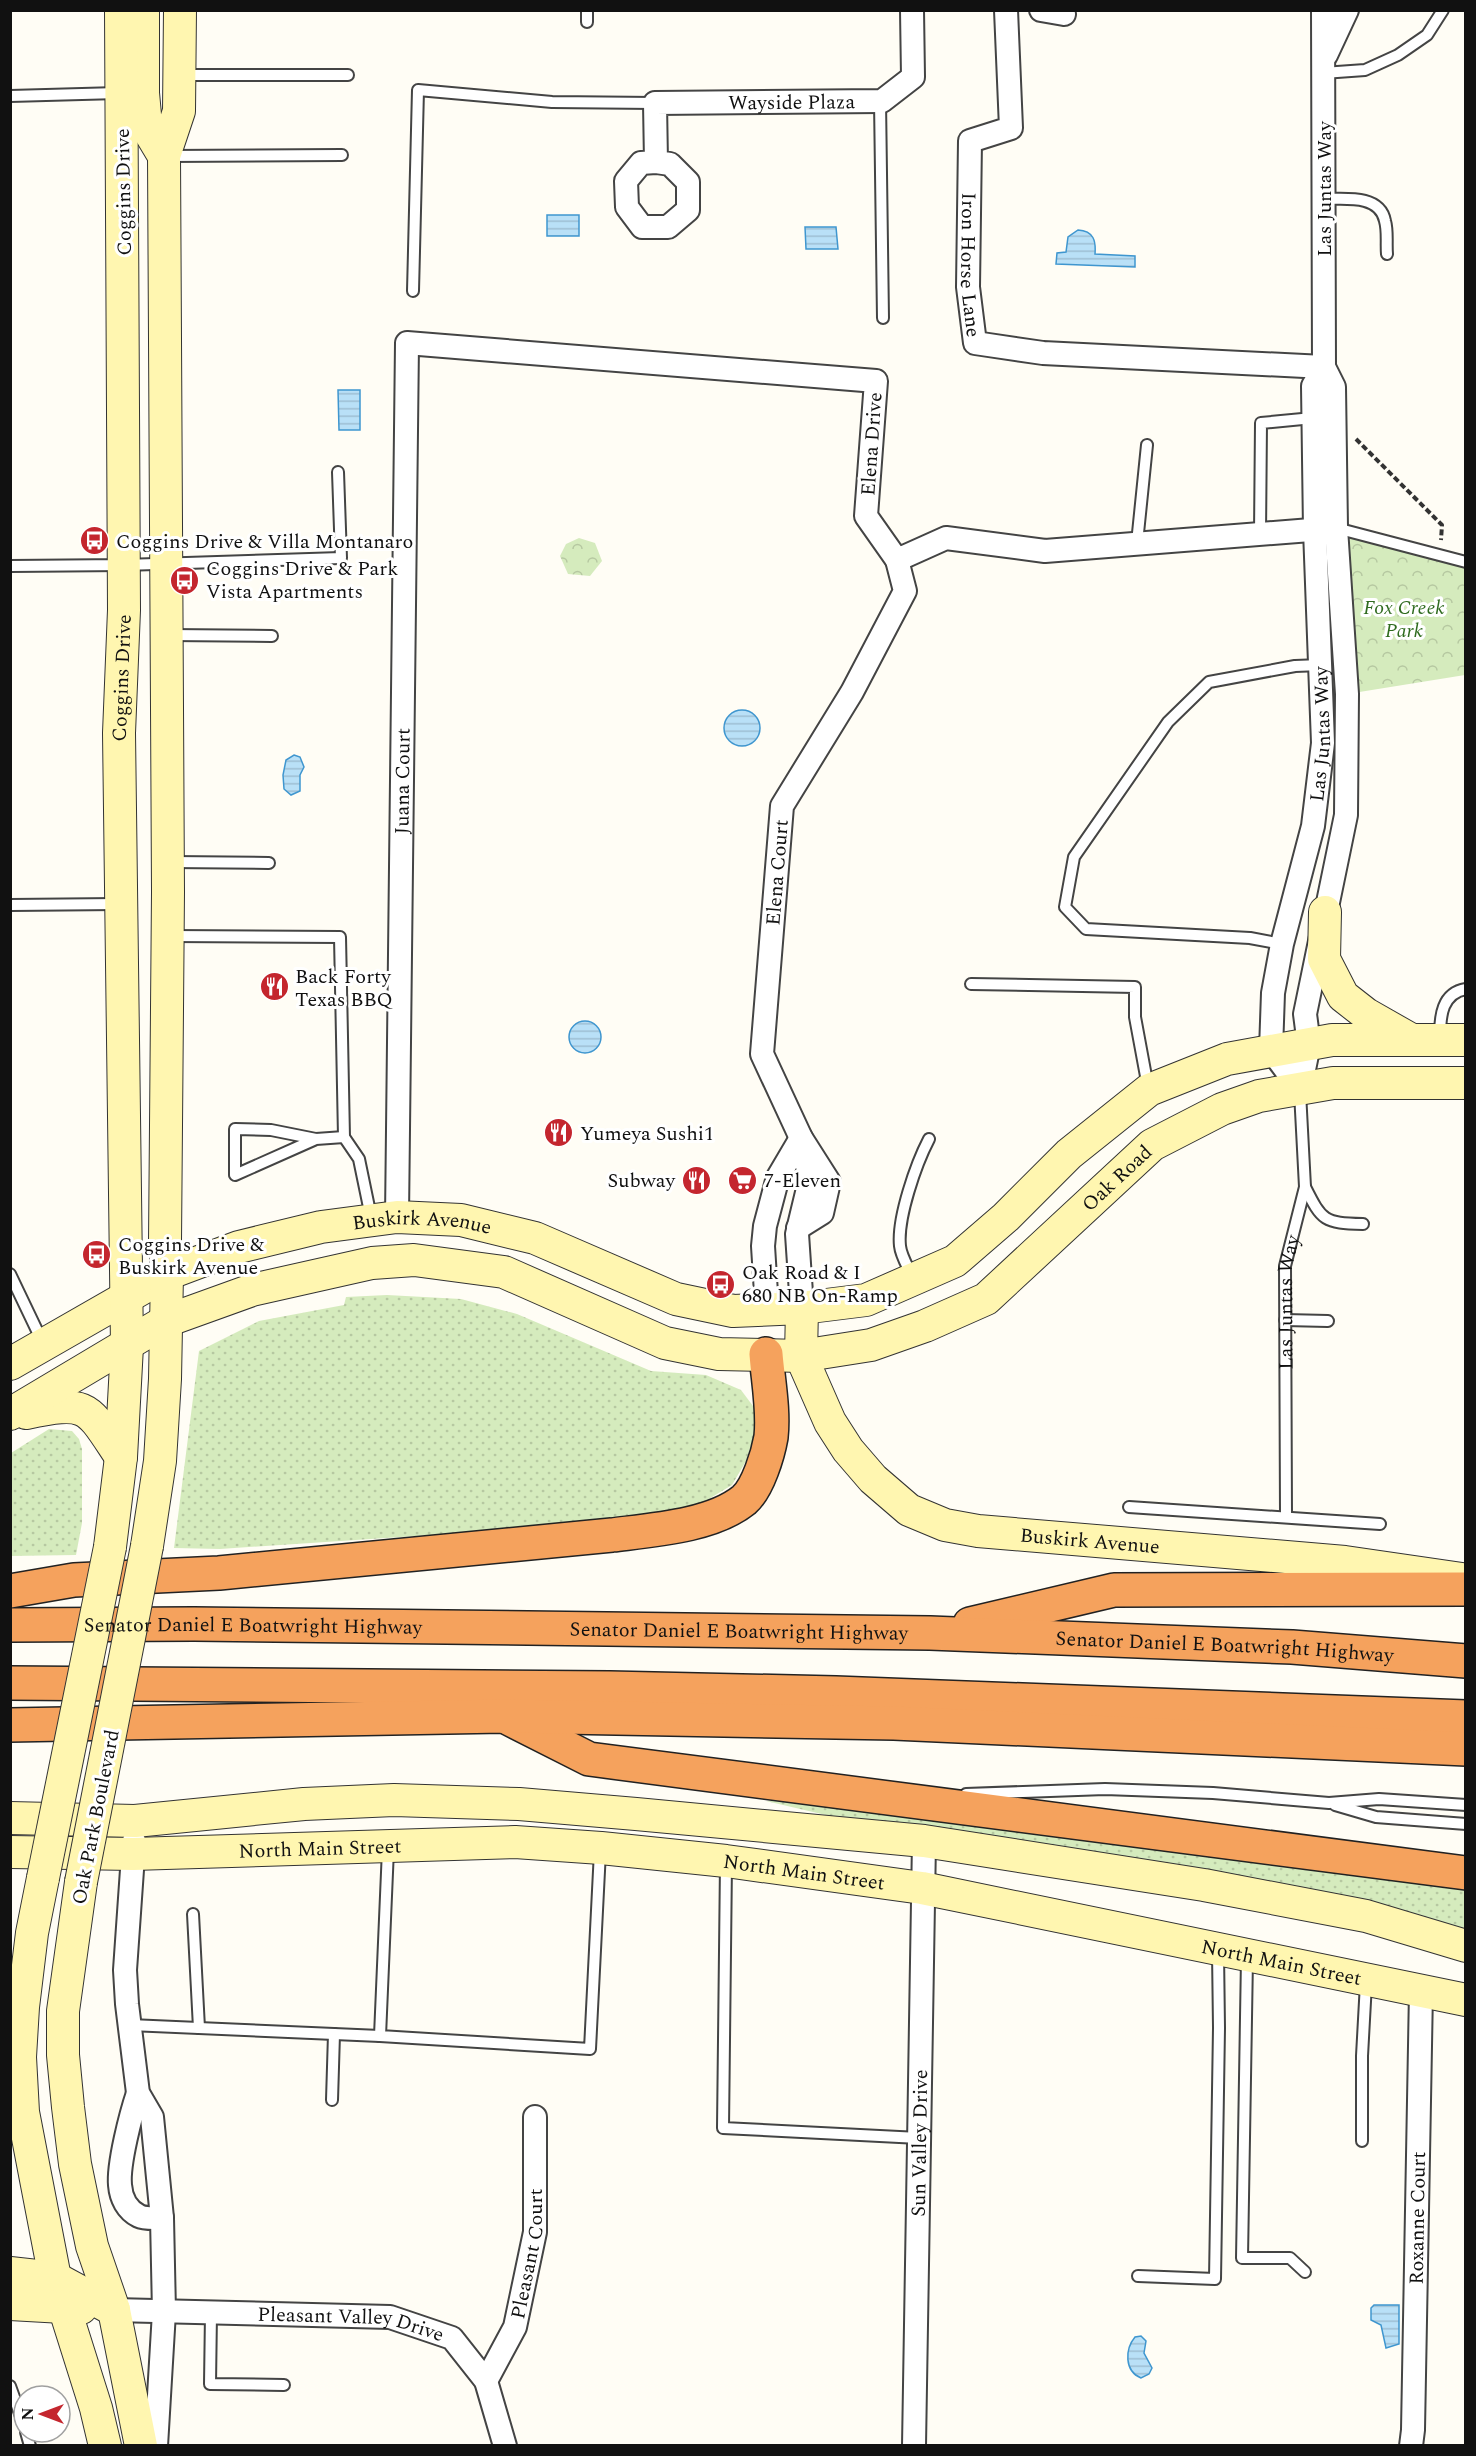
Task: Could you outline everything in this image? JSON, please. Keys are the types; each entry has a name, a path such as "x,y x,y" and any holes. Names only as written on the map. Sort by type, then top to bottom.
{"highway":[{"path":"10,1591 74,1580 219,1573 612,1535 671,1527 712,1517 745,1499 763,1468 771,1435 766,1354"},
{"path":"930,1633 1114,1590 1466,1589"},
{"name":"Senator Daniel E Boatwright Highway","path":"10,1624 930,1633 1292,1647 1466,1661"},
{"path":"10,1683 812,1693 1466,1717"},
{"path":"10,1725 503,1716 894,1723 1466,1749"},
{"path":"503,1716 589,1759 1466,1873"}],"main road":[{"name":"Coggins Drive","path":"121,10 132,93 146,126 164,156"},
{"name":"Coggins Drive","path":"127,1346 119,733 132,93 143,10"},
{"name":"Coggins Drive","path":"166,1321 168,862 164,156 179,111 180,10"},
{"path":"1325,912 1324,959 1343,996 1366,1014 1439,1040"},
{"path":"802,1308 866,1300 956,1261 1006,1217 1069,1154 1149,1090 1227,1059 1271,1050 1332,1040 1439,1040"},
{"name":"Oak Road","path":"801,1356 871,1345 925,1326 986,1299 1152,1145 1222,1109 1259,1096 1334,1083 1466,1083"},
{"name":"Buskirk Avenue","path":"10,1364 167,1274 239,1247 321,1227 385,1218 461,1220 535,1238 676,1299 733,1311 802,1308 801,1356 830,1422 848,1450 873,1479 909,1509 945,1525 978,1531 1345,1562 1466,1579"},
{"name":"Buskirk Avenue","path":"10,1415 166,1321 252,1290 372,1263 414,1260 504,1272 665,1343 719,1354 801,1356"},
{"path":"766,1354 767,1309"},
{"name":"Oak Park Boulevard","path":"141,2445 114,2310 92,2246 75,2164 63,2055 63,2011 81,1882 147,1546 160,1461 166,1321"},
{"name":"Oak Park Boulevard","path":"105,2445 96,2408 59,2293 23,2112 20,2057 31,1944 110,1547 121,1457 127,1346"},
{"path":"10,1415 51,1408 82,1408 93,1415 121,1457"},
{"name":"North Main Street","path":"10,1818 135,1821 303,1804 394,1800 531,1805 924,1841 1204,1886 1366,1916 1466,1946"},
{"name":"North Main Street","path":"10,1852 133,1854 514,1842 600,1848 726,1861 922,1888 1466,2000"},
{"path":"10,2273 59,2293 114,2310"},
{"path":"10,2304 59,2293"}],"street":[{"name":"Wayside Plaza","path":"655,103 880,101 913,77 912,10"},
{"name":"Iron Horse Lane","path":"1006,10 1011,128 970,141 968,287 975,343 1043,354 1324,367"},
{"path":"1041,10 1064,14"},
{"name":"Las Juntas Way","path":"1271,1050 1273,993 1282,944 1313,826 1323,743 1321,665 1325,529 1336,437 1334,387 1324,367 1323,10"},
{"path":"1323,68 1347,10"},
{"path":"655,103 656,162"},
{"name":"Elena Drive","path":"407,343 876,381 866,516 897,560"},
{"name":"Juana Court","path":"385,1218 407,343"},
{"name":"Las Juntas Way","path":"1300,1089 1309,1045 1305,1014 1346,815 1347,694 1313,418 1313,386 1324,367"},
{"path":"897,560 946,538 1045,551 1325,529"},
{"name":"Elena Court","path":"802,1308 798,1228 810,1180 801,1138 762,1054 782,806 852,692 905,591 897,560"},
{"path":"1271,1050 1300,1089"},
{"path":"767,1309 763,1246 765,1226 778,1177 801,1138"},
{"name":"Oak Park Boulevard","path":"135,1821 125,1970 138,2093 152,2117 162,2218 164,2312 156,2445"},
{"name":"Sun Valley Drive","path":"914,2445 924,1841"},
{"name":"Roxanne Court","path":"1411,2445 1421,1991"},
{"name":"Oak Park Boulevard","path":"138,2093 131,2115 119,2183 122,2197 129,2209 140,2217 162,2218"},
{"name":"Pleasant Court","path":"486,2381 514,2326 535,2232 535,2117"},
{"path":"114,2310 164,2312"},
{"name":"Pleasant Valley Drive","path":"164,2312 390,2317 452,2338 486,2381 505,2445"}],"lane":[{"path":"587,10 587,22"},
{"path":"1323,68 1365,70 1398,55 1427,35 1443,10"},
{"path":"179,75 348,75"},
{"path":"413,291 418,90 552,102 655,103"},
{"path":"10,96 132,93"},
{"path":"880,101 884,318"},
{"path":"164,156 342,155"},
{"path":"1324,199 1370,202 1380,210 1385,220 1387,254"},
{"path":"1260,534 1261,423 1313,418"},
{"path":"1137,543 1147,445"},
{"path":"10,566 341,558 338,472"},
{"path":"1325,529 1466,562"},
{"path":"166,635 272,636"},
{"path":"1282,944 1250,938 1086,929 1065,907 1074,857 1168,722 1209,682 1282,669 1321,665"},
{"path":"168,862 269,863"},
{"path":"10,905 121,904"},
{"path":"168,936 340,937 344,1137 359,1159 385,1218"},
{"path":"971,984 1135,987 1135,1017 1149,1090"},
{"path":"1439,1040 1440,1017 1447,999 1457,991 1466,989"},
{"name":"Las Juntas Way","path":"1286,1516 1285,1266 1305,1187 1300,1089"},
{"path":"316,1139 235,1175 235,1129 271,1130 316,1139 344,1137"},
{"path":"913,1279 900,1248 900,1230 910,1187 929,1139"},
{"path":"1305,1187 1319,1215 1336,1223 1363,1224"},
{"path":"10,1274 43,1344"},
{"path":"1285,1320 1328,1321"},
{"path":"1129,1506 1380,1524"},
{"path":"894,1800 995,1792 1106,1789 1213,1793 1329,1803 1378,1799 1466,1805"},
{"path":"1329,1803 1376,1817 1466,1824"},
{"path":"380,2036 388,1846"},
{"path":"130,2025 380,2036 590,2049 600,1848"},
{"path":"726,1861 723,2128 919,2138"},
{"path":"193,1914 199,2028"},
{"path":"1233,1952 1242,2258 1290,2258 1305,2272"},
{"path":"1138,2276 1215,2279 1220,2028 1233,1952"},
{"path":"1362,2141 1362,2056 1366,1980"},
{"path":"332,2100 334,2034"},
{"path":"211,2313 210,2384 284,2385"}],"path":[{"path":"1336,437 1355,437 1442,525 1441,556"}],"green space":[{"name":"Fox Creek Park","path":"1336,528 1465,562 1465,675 1347,694"},
{"path":"579,538 595,543 602,561 590,576 568,574 560,556 566,544"},
{"path":"387,1295 461,1299 517,1314 651,1371 706,1375 741,1390 753,1406 757,1426 746,1461 732,1485 702,1503 669,1515 613,1523 220,1549 174,1548 199,1351 259,1321 344,1305 346,1297"},
{"path":"49,1429 72,1431 79,1439 82,1449 82,1523 76,1555 11,1556 11,1453"},
{"path":"894,1800 1465,1873 1465,1945 924,1838 766,1801"}],"water":[{"path":"547,215 579,215 579,236 547,236"},
{"path":"805,227 836,227 838,249 806,249"},
{"path":"1078,230 1091,235 1095,245 1095,254 1135,256 1135,267 1056,264 1057,253 1066,252 1068,237"},
{"path":"338,390 360,390 360,430 339,430"},
{"path":"742,710 755,715 760,728 755,741 742,746 729,741 724,728 729,715"},
{"path":"294,755 300,757 304,767 300,775 300,791 291,795 284,789 283,775 286,760"},
{"path":"585,1021 596,1026 601,1037 596,1048 585,1053 574,1048 569,1037 574,1026"},
{"path":"1374,2305 1399,2305 1399,2344 1386,2348 1381,2325 1371,2320 1371,2308"},
{"path":"1141,2336 1146,2341 1144,2353 1152,2368 1149,2374 1141,2378 1131,2370 1128,2353 1135,2337"}],"place":[{"name":"Coggins Drive & Villa Montanaro","path":"95,541"},
{"name":"Coggins Drive & Park Vista Apartments","path":"185,580"},
{"name":"Back Forty Texas BBQ","path":"274,987"},
{"name":"Yumeya Sushi1","path":"559,1133"},
{"name":"Subway","path":"696,1180"},
{"name":"7-Eleven","path":"743,1180"},
{"name":"Coggins Drive & Buskirk Avenue","path":"97,1255"},
{"name":"Oak Road & I 680 NB On-Ramp","path":"721,1284"}]}
